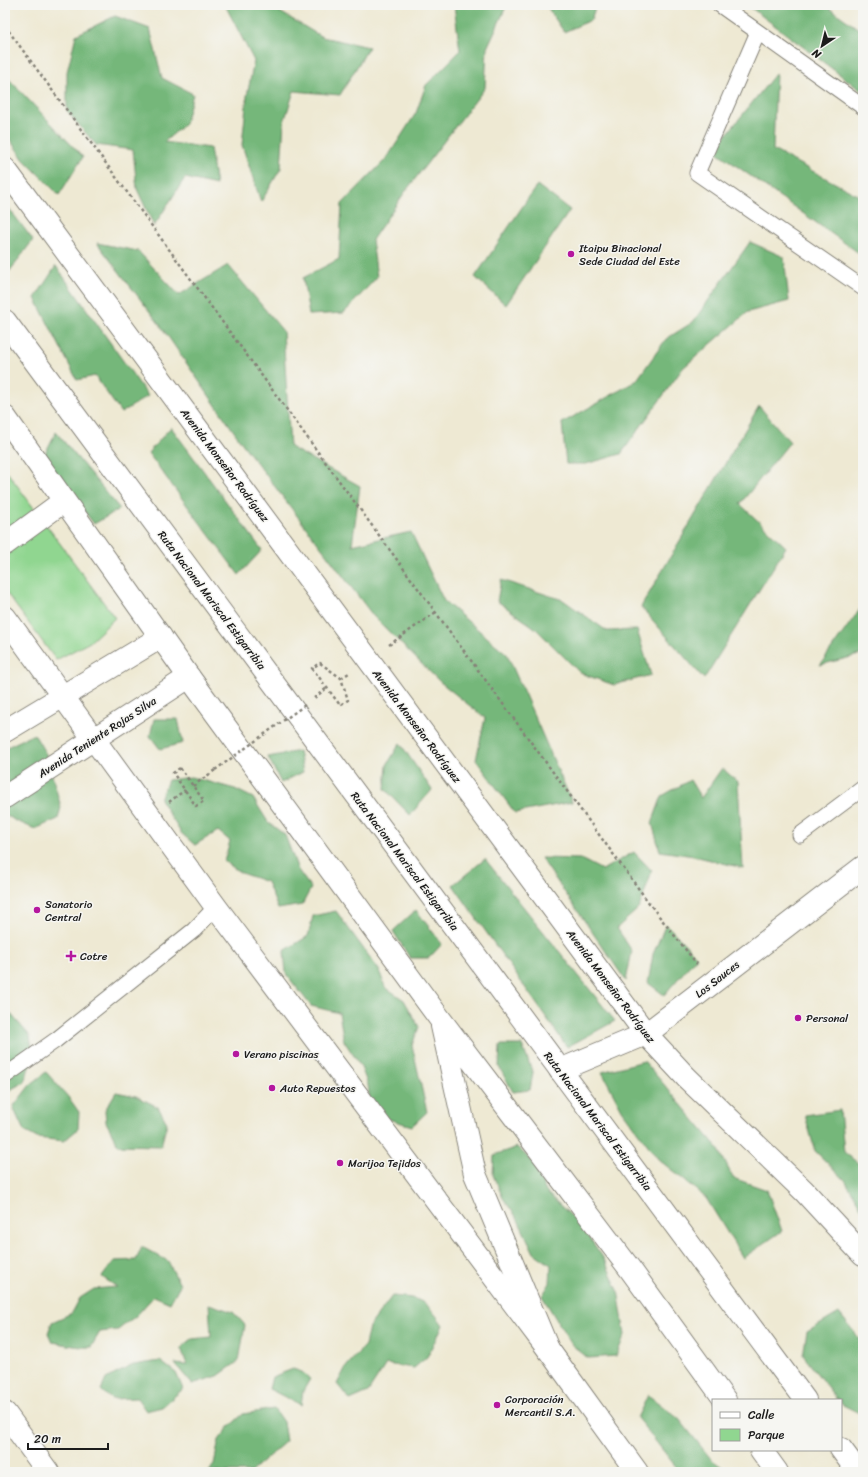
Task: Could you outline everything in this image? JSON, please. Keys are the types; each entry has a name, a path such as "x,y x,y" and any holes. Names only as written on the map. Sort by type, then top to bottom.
{"main road":[{"name":"Avenida Monseñor Rodríguez","path":"5,169 646,1034 686,1077 804,1191 863,1255"},
{"name":"Ruta Nacional Mariscal Estigarribia","path":"5,321 804,1399"},
{"path":"5,416 188,677 440,1019 625,1262 724,1399"},
{"path":"5,544 64,501"},
{"path":"5,617 216,907 548,1349 637,1472"},
{"path":"5,731 24,718 63,697 161,637"},
{"name":"Avenida Teniente Rojas Silva","path":"5,797 188,677"},
{"name":"Los Sauces","path":"560,1070 646,1034 863,867"},
{"path":"440,1019 475,1174 548,1349"},
{"path":"5,1413 48,1472"},
{"path":"842,1450 858,1472"},
{"path":"762,1451 777,1472"}],"lane":[{"path":"720,5 863,107"},
{"path":"758,32 697,173 863,288"},
{"path":"800,835 863,788"},
{"path":"5,1076 56,1040 194,930 216,907"}],"path":[{"path":"5,26 655,911 712,983"},
{"path":"368,660 436,612"},
{"path":"320,663 341,678 348,700 340,705 327,688 312,668 320,663"},
{"path":"193,786 305,705"},
{"path":"180,768 193,786 204,801 196,806 173,774 180,768"}],"green space":[{"path":"225,5 282,5 280,12 322,37 369,47 340,95 294,91 284,122 281,168 261,202 242,145 247,96 254,61"},
{"path":"454,5 507,5 487,48 485,88 405,192 372,240 377,277 344,313 309,315 303,278 339,259 342,204 387,158 416,113 426,85 460,51"},
{"path":"546,5 596,5 591,20 564,32"},
{"path":"752,5 825,5 863,32 863,92 750,7"},
{"path":"115,16 150,29 162,78 193,94 185,124 164,142 210,148 216,185 185,178 154,226 137,189 133,150 96,145 67,111 67,72 76,35"},
{"path":"776,73 773,150 863,198 863,256 714,150"},
{"path":"5,75 83,157 59,195 24,160 5,133"},
{"path":"537,185 570,210 506,305 475,277"},
{"path":"5,203 33,240 9,272 5,267"},
{"path":"750,242 784,257 789,301 748,312 683,368 621,454 586,464 566,464 562,423 636,381 666,339 693,322"},
{"path":"97,243 138,251 179,295 228,265 283,331 290,447 360,486 352,545 411,532 444,601 507,654 572,802 515,813 476,760 485,718 439,681 374,617 244,446 160,325"},
{"path":"56,266 148,396 121,413 95,376 77,380 35,298"},
{"path":"759,406 790,442 740,504 786,547 704,679 641,607"},
{"path":"171,427 262,550 239,575 148,453"},
{"path":"56,432 120,509 94,524 43,457"},
{"path":"5,469 115,618 90,642 56,660 5,591"},
{"path":"501,580 563,600 607,631 637,630 651,675 614,685 580,673 535,628 497,601"},
{"path":"863,605 863,654 820,665"},
{"path":"154,719 178,719 183,743 160,749 150,736"},
{"path":"34,734 46,754 61,807 58,819 35,829 14,820 5,814 5,748"},
{"path":"400,743 432,790 410,815 385,789 387,765"},
{"path":"299,751 303,772 281,783 268,757"},
{"path":"722,768 738,782 743,868 694,856 660,851 652,823 662,796 690,780 701,798"},
{"path":"191,777 235,789 253,798 268,822 285,835 298,870 311,888 302,905 278,909 267,882 241,873 224,861 230,841 218,831 195,845 181,833 160,799 168,780"},
{"path":"634,852 652,871 639,908 617,928 632,951 626,981 541,858 581,859 602,870"},
{"path":"485,859 615,1021 567,1047 453,885"},
{"path":"416,910 442,944 429,958 410,958 393,931"},
{"path":"336,911 379,970 385,987 404,1000 419,1027 412,1045 427,1112 412,1126 371,1114 368,1085 360,1065 344,1041 339,1013 311,1006 286,974 284,951 308,936 313,916"},
{"path":"666,924 697,957 664,995 648,983 653,954"},
{"path":"9,1012 30,1036 33,1057 24,1082 5,1093 5,1013"},
{"path":"500,1045 522,1045 533,1073 530,1090 513,1092 499,1067"},
{"path":"644,1061 718,1148 733,1178 767,1190 782,1231 743,1258 706,1198 658,1159 622,1110 602,1072"},
{"path":"46,1072 79,1112 78,1129 64,1141 37,1138 24,1131 13,1107 30,1085"},
{"path":"116,1092 136,1096 158,1107 167,1123 161,1146 118,1145 106,1122 105,1110"},
{"path":"840,1110 844,1152 863,1167 863,1211 845,1180 815,1151 805,1115"},
{"path":"517,1147 533,1162 546,1192 581,1225 604,1259 618,1290 625,1335 616,1356 588,1358 572,1345 542,1296 550,1283 551,1265 534,1253 517,1218 503,1198 493,1175 494,1155"},
{"path":"142,1247 168,1261 180,1285 170,1303 154,1296 137,1315 118,1330 100,1332 91,1347 52,1342 48,1333 52,1322 72,1313 80,1298 94,1289 117,1287 102,1277 114,1261 136,1260"},
{"path":"392,1296 417,1299 432,1310 443,1325 427,1357 414,1368 386,1364 368,1392 350,1400 337,1384 346,1367 365,1345 369,1327"},
{"path":"209,1304 233,1312 245,1325 239,1361 218,1376 192,1384 175,1364 187,1365 181,1348 192,1339 211,1337"},
{"path":"839,1313 863,1343 863,1415 842,1404 842,1399 836,1399 803,1355 807,1332"},
{"path":"160,1361 176,1373 183,1389 162,1407 146,1411 137,1398 111,1399 101,1390 106,1379 133,1365"},
{"path":"293,1369 302,1372 310,1379 303,1391 301,1405 269,1389 272,1377"},
{"path":"648,1395 679,1419 711,1459 729,1472 677,1472 673,1463 637,1418"},
{"path":"274,1409 283,1422 286,1441 251,1472 209,1472 214,1464 219,1440 230,1426 243,1414"}],"place":[{"name":"Itaipu Binacional Sede Ciudad del Este","path":"571,254"},
{"name":"Sanatorio Central","path":"37,910"},
{"name":"Cotre","path":"71,956"},
{"name":"Personal","path":"798,1018"},
{"name":"Verano piscinas","path":"236,1054"},
{"name":"Auto Repuestos","path":"272,1088"},
{"name":"Marijoa Tejidos","path":"340,1163"},
{"name":"Corporación Mercantil S.A.","path":"497,1405"}]}
